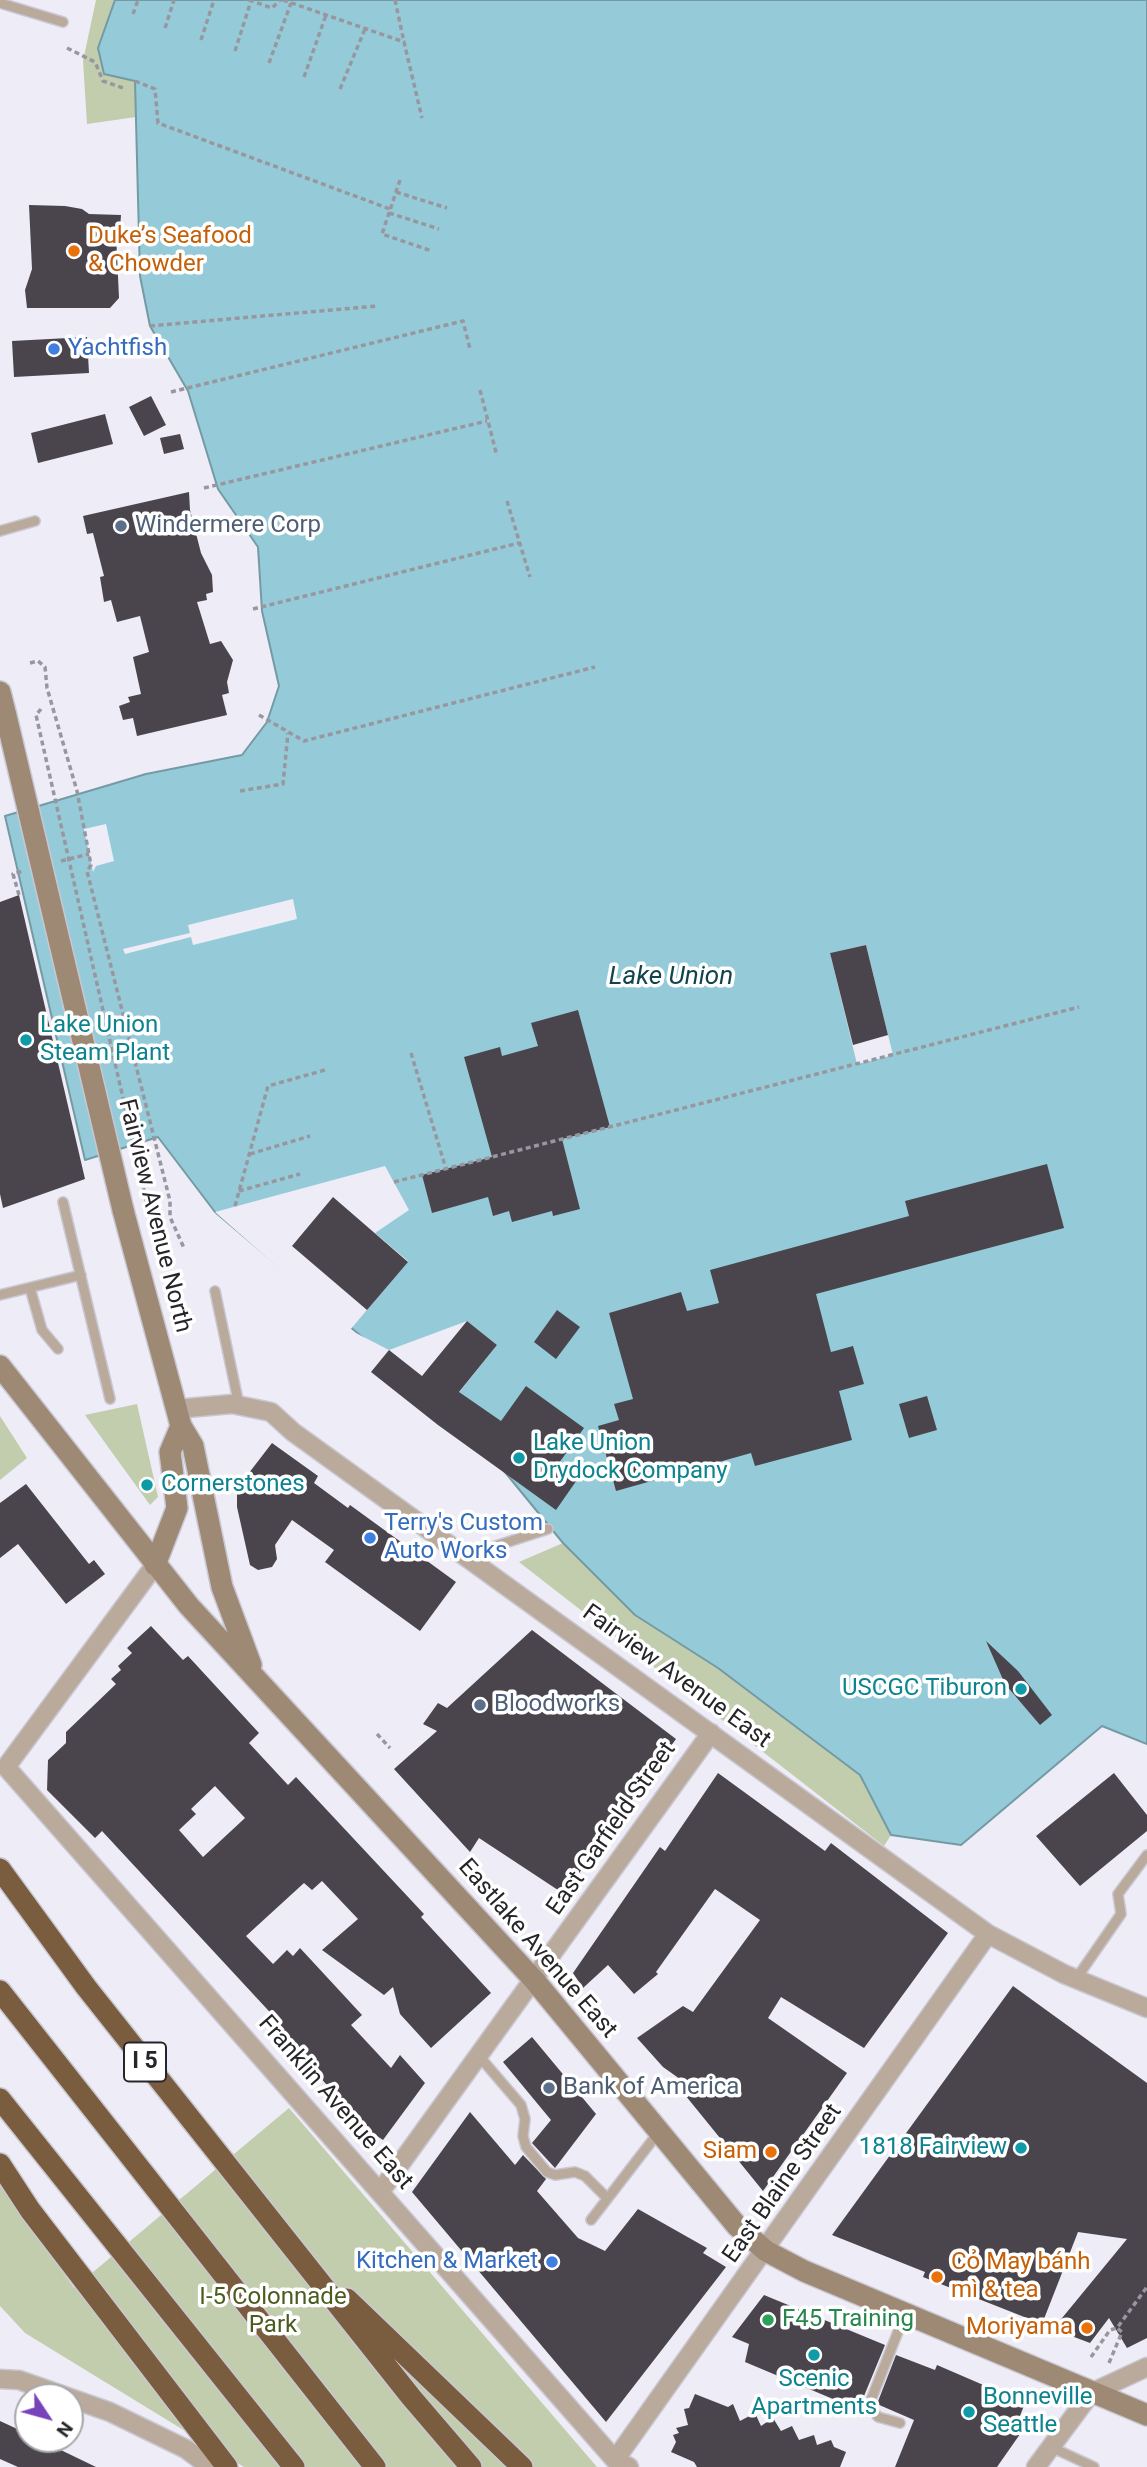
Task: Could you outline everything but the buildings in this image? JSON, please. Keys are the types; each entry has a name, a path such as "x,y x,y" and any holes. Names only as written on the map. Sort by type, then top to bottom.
{"highway":[{"name":"I 5","path":"0,1869 63,1958 411,2397 471,2467"},
{"path":"0,1991 374,2467"},
{"path":"0,2099 294,2467"},
{"path":"0,2164 30,2210 227,2467"},
{"path":"295,2251 522,2467"}],"main road":[{"name":"Fairview Avenue North","path":"0,692 123,1210 178,1418 193,1446 222,1587 236,1631 261,1684"},
{"name":"Eastlake Avenue East","path":"0,1366 155,1565 535,1981 737,2226 766,2251 804,2271 1147,2415"},
{"path":"155,1565 177,1508 170,1452 178,1418"}],"street":[{"name":"Fairview Avenue East","path":"178,1418 239,1405 271,1412 293,1432 468,1555 988,1934 1076,1979 1147,2008"},
{"name":"Franklin Avenue East","path":"155,1565 6,1767 622,2464"},
{"name":"East Garfield Street","path":"380,2192 535,1981 711,1733"},
{"name":"East Blaine Street","path":"622,2464 766,2251 988,1934"},
{"path":"1036,2467 1091,2393 1147,2367"},
{"path":"0,2379 30,2383 110,2412 186,2449 210,2467"}],"lane":[{"path":"0,3 63,22"},
{"path":"0,531 35,521"},
{"path":"63,1202 110,1399"},
{"path":"0,1295 81,1275"},
{"path":"30,1288 42,1330 58,1349"},
{"path":"215,1291 239,1405"},
{"path":"468,1555 548,1529"},
{"path":"1076,1979 1121,1914 1118,1895 1147,1855"},
{"path":"479,2056 521,2105 525,2119 523,2136 526,2147 547,2172 555,2175 575,2172 585,2176 607,2198"},
{"path":"591,2220 659,2131"},
{"path":"900,2423 878,2417 869,2405 905,2314"},
{"path":"1051,2447 1094,2467"}],"path":[{"path":"133,15 138,0"},
{"path":"164,28 174,0"},
{"path":"201,40 214,0"},
{"path":"235,51 250,0 262,2 272,8 282,0 404,42"},
{"path":"395,0 422,118"},
{"path":"269,64 291,3"},
{"path":"304,77 326,15"},
{"path":"340,89 365,29"},
{"path":"67,48 95,62 103,81 126,89"},
{"path":"135,81 155,89 158,123 439,229"},
{"path":"400,180 382,234 432,251"},
{"path":"396,192 447,208"},
{"path":"150,326 377,306"},
{"path":"171,392 463,321 470,349"},
{"path":"480,390 497,456"},
{"path":"204,488 487,421"},
{"path":"507,501 530,577"},
{"path":"253,609 519,543"},
{"path":"30,663 38,661 45,667 47,688 77,791 91,865 87,871 170,1202 170,1217 184,1248"},
{"path":"259,715 304,741 595,667"},
{"path":"41,709 36,715 147,1204"},
{"path":"240,791 283,784 288,733"},
{"path":"394,1182 1079,1007"},
{"path":"411,1053 446,1169"},
{"path":"235,1206 268,1086 325,1070"},
{"path":"250,1154 310,1136"},
{"path":"239,1191 300,1174"},
{"path":"377,1734 390,1748"},
{"path":"1091,2357 1110,2330 1117,2328 1147,2287"},
{"path":"1109,2364 1122,2332 1117,2328"}],"green space":[{"path":"96,0 115,0 98,48 135,81 136,117 87,124 83,61"},
{"path":"137,1404 158,1497 150,1505 85,1415"},
{"path":"0,1416 27,1458 0,1480"},
{"path":"563,1543 635,1615 718,1668 860,1775 891,1835 884,1846 519,1562"},
{"name":"I-5 Colonnade Park","path":"289,2108 597,2467 244,2467 25,2333 0,2306 0,2183 74,2288"}],"water":[{"name":"Lake Union","path":"115,0 1147,0 1147,1744 1102,1726 961,1845 891,1835 860,1775 718,1668 635,1615 563,1543 468,1427 215,1212 158,1137 85,1160 5,816 146,774 242,755 267,722 279,686 262,611 258,547 218,489 188,391 150,326 140,276 135,81 104,74 98,48"}],"pier":[{"path":"106,824 114,861 96,866 93,872 84,829"},
{"path":"293,899 297,919 193,945 191,937 125,954 123,949 190,933 188,925"},
{"path":"866,945 893,1055 857,1064 830,953"},
{"path":"385,1166 409,1210 375,1233 408,1261 350,1330 389,1350 467,1321 497,1345 445,1410 349,1330 215,1212"}],"place":[{"name":"Duke’s Seafood & Chowder","path":"74,251"},
{"name":"Yachtfish","path":"54,349"},
{"name":"Windermere Corp","path":"121,526"},
{"name":"Lake Union Steam Plant","path":"26,1040"},
{"name":"Lake Union Drydock Company","path":"519,1458"},
{"name":"Cornerstones","path":"147,1485"},
{"name":"Terry's Custom Auto Works","path":"370,1538"},
{"name":"USCGC Tiburon","path":"1021,1689"},
{"name":"Bloodworks","path":"480,1705"},
{"name":"Bank of America","path":"549,2088"},
{"name":"1818 Fairview","path":"1021,2148"},
{"name":"Siam","path":"771,2152"},
{"name":"Kitchen & Market","path":"552,2262"},
{"name":"Cỏ May bánh mì & tea","path":"937,2277"},
{"name":"F45 Training","path":"768,2320"},
{"name":"Moriyama","path":"1087,2328"},
{"name":"Scenic Apartments","path":"814,2355"},
{"name":"Bonneville Seattle","path":"969,2412"}]}
